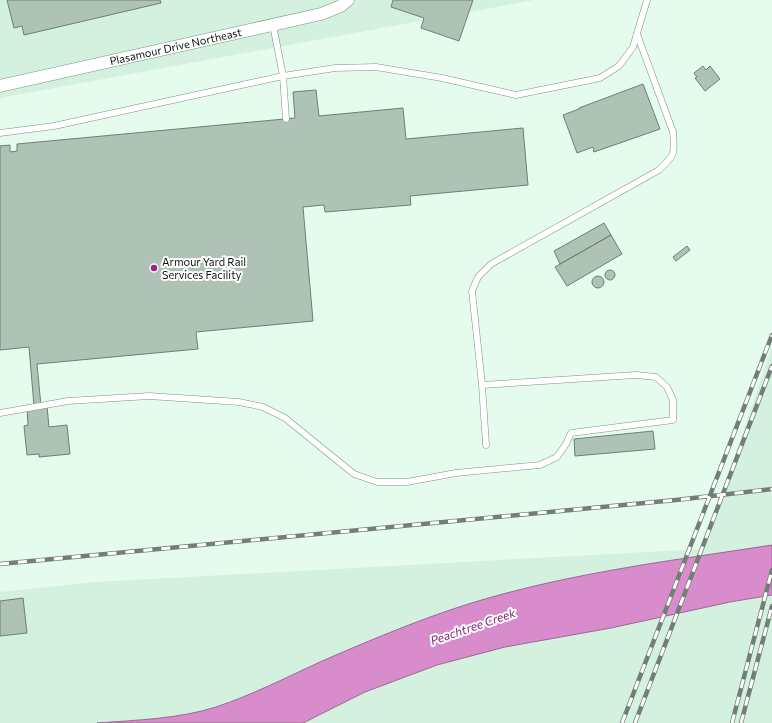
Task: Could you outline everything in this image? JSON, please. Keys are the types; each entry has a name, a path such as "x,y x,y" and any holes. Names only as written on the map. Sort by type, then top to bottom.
{"street":[{"name":"Plasamour Drive Northeast","path":"0,86 321,14 341,6 348,0"}],"lane":[{"path":"0,133 54,126 283,76 335,68 376,67 442,78 516,95 600,78 619,66 633,47 648,0"},
{"path":"273,25 283,76 286,119"},
{"path":"486,445 482,385 472,291 478,277 491,264 659,170 671,158 674,150 673,132 637,34"},
{"path":"0,413 68,401 149,396 239,402 263,407 285,418 354,474 377,482 407,482 462,472 540,465 557,457 566,444 571,433 673,420 673,400 666,387 656,377 636,375 482,385"}],"shaded area":[{"path":"0,0 534,0 0,98"},
{"path":"772,346 772,723 0,723 0,592 95,582 704,549"}],"water":[{"name":"Peachtree Creek","path":"772,545 772,595 730,602 611,628 505,647 437,665 365,692 303,723 97,723 172,717 216,707 255,692 335,655 383,635 447,611 527,588 608,571"}],"building":[{"path":"7,0 160,0 161,3 24,35 22,26 14,28"},
{"path":"393,0 473,0 459,41 421,28 424,18 391,7"},
{"path":"703,66 706,70 710,66 720,79 705,91 695,78 697,77 694,73"},
{"path":"643,84 660,129 594,152 593,147 577,153 563,115"},
{"name":"Armour Yard Rail Services Facility","path":"316,90 319,116 403,108 406,139 523,128 528,185 410,196 411,205 325,212 324,205 303,207 313,321 196,332 198,349 37,364 41,406 47,406 49,427 67,425 70,454 39,457 39,454 27,455 24,426 28,425 27,407 34,406 29,347 0,350 0,146 10,145 10,152 17,151 17,144 295,118 293,92"},
{"path":"604,223 611,235 560,264 554,251"},
{"path":"611,235 622,254 567,286 555,267"},
{"path":"687,246 690,250 676,261 673,257"},
{"path":"608,270 612,270 614,271 614,279 608,280 605,277 605,273"},
{"path":"598,276 602,278 604,282 602,286 598,288 594,286 592,282 594,278"},
{"path":"653,431 655,449 575,456 574,439"},
{"path":"23,598 27,633 0,636 0,601"}],"railway":[{"path":"622,723 772,335"},
{"path":"635,723 772,366"},
{"path":"0,564 676,500 772,489"},
{"path":"732,723 772,570"},
{"path":"741,723 772,606"}],"place":[{"name":"Armour Yard Rail Services Facility","path":"154,268"}]}
